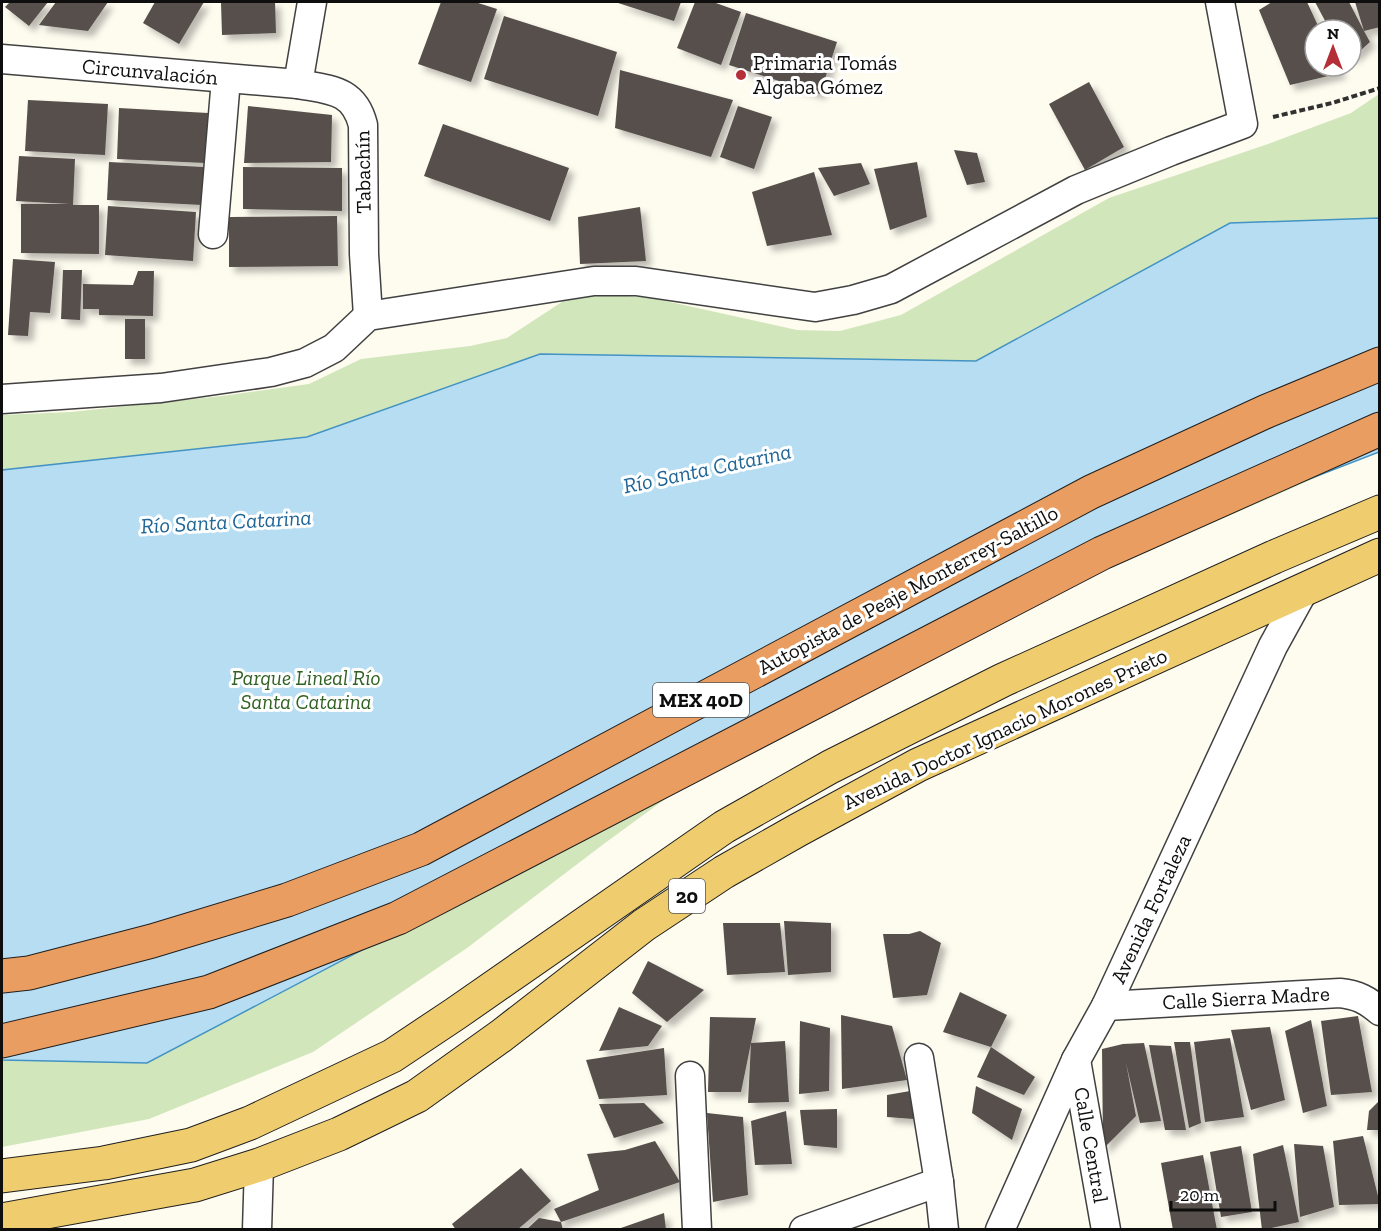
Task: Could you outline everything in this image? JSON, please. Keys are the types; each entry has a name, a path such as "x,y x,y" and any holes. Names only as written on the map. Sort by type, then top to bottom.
{"highway":[{"name":"Autopista de Peaje Monterrey-Saltillo","path":"2,976 28,973 152,941 287,900 421,849 1091,492 1267,411 1380,364"},
{"name":"MEX 40D","path":"2,1041 209,992 399,918 1102,553 1380,429"}],"main road":[{"name":"Avenida Doctor Ignacio Morones Prieto","path":"2,1176 104,1163 191,1145 250,1123 392,1056 724,827 830,767 1003,680 1274,557 1380,512"},
{"name":"Avenida Doctor Ignacio Morones Prieto","path":"2,1220 195,1185 259,1165 339,1134 417,1096 501,1036 644,925 724,872 798,830 918,765 1380,555"}],"street":[{"path":"298,84 312,2"},
{"path":"2,399 161,388 271,372 305,363 334,348 368,316 594,281 636,281 815,307 853,300 891,289 1076,190 1243,124 1220,2"},
{"name":"Circunvalación","path":"2,59 298,84"},
{"path":"213,234 225,79"},
{"name":"Tabachín","path":"298,84 335,91 352,100 360,113 363,125 364,254 368,316"},
{"name":"Avenida Fortaleza","path":"1000,1230 1076,1060 1106,1006 1273,646 1305,588"},
{"name":"Calle Sierra Madre","path":"1106,1006 1341,993 1368,1000 1380,1011"},
{"path":"919,1058 939,1182 944,1230"},
{"name":"Calle Central","path":"1076,1060 1106,1230"},
{"path":"690,1076 697,1230"},
{"path":"257,1230 259,1165"},
{"path":"804,1230 939,1182"}],"path":[{"path":"1243,124 1332,103 1380,88"}],"green space":[{"name":"Río Santa Catarina","path":"1379,94 1379,450 1062,589 705,770 467,948 313,1052 149,1119 2,1147 2,415 71,412 309,384 361,359 470,346 507,338 577,292 652,298 797,330 840,331 901,315 1109,198 1351,113"}],"water":[{"name":"Río Santa Catarina","path":"1379,218 1379,452 1111,556 147,1063 2,1060 2,470 307,437 540,354 976,361 1230,223"}],"building":[{"path":"10,2 48,2 29,26 5,7"},
{"path":"56,2 108,2 88,31 39,25"},
{"path":"155,2 204,2 179,44 143,23"},
{"path":"221,2 275,2 276,33 222,35"},
{"path":"441,2 475,2 497,9 471,82 418,64"},
{"path":"615,2 681,2 674,21"},
{"path":"695,2 713,2 741,12 721,65 677,48"},
{"path":"1272,2 1307,2 1314,18 1303,18 1303,78 1320,78 1290,85 1259,10"},
{"path":"1315,2 1349,2 1357,18 1324,18"},
{"path":"1355,2 1380,2 1380,27 1364,31 1363,18 1360,18"},
{"path":"746,13 837,42 820,94 729,65"},
{"path":"504,16 617,52 598,116 484,79"},
{"path":"1363,29 1370,42 1363,48"},
{"path":"620,70 733,100 711,157 615,128"},
{"path":"1089,82 1124,147 1085,170 1049,104"},
{"path":"28,100 108,104 105,155 25,151"},
{"path":"248,106 332,115 331,162 244,163"},
{"path":"738,106 772,117 754,169 720,157"},
{"path":"119,108 208,113 206,163 117,159"},
{"path":"443,124 569,168 550,221 424,176"},
{"path":"954,150 977,153 985,182 967,185"},
{"path":"19,156 75,159 73,205 99,205 99,254 21,253 21,204 70,204 16,201"},
{"path":"109,162 204,167 202,205 107,200"},
{"path":"917,162 927,217 890,230 874,169"},
{"path":"861,163 870,184 834,196 818,168"},
{"path":"243,167 342,168 342,211 243,209"},
{"path":"814,172 832,235 767,246 752,192"},
{"path":"108,206 196,212 193,261 105,255"},
{"path":"640,207 646,261 580,264 578,217"},
{"path":"337,216 338,266 229,267 229,217"},
{"path":"13,259 55,262 50,313 30,312 28,336 8,335"},
{"path":"63,270 82,270 80,320 61,319"},
{"path":"138,271 154,271 153,316 99,315 99,309 83,309 83,284 133,285"},
{"path":"125,319 145,319 145,359 125,359"},
{"path":"784,921 831,923 831,972 788,975"},
{"path":"723,923 780,923 785,972 727,975"},
{"path":"920,931 941,943 927,995 893,998 883,934 909,934"},
{"path":"648,961 704,990 667,1022 632,993"},
{"path":"960,992 1007,1015 991,1047 943,1032"},
{"path":"619,1007 662,1026 648,1046 599,1051"},
{"path":"841,1015 892,1026 907,1080 842,1089"},
{"path":"1358,1016 1372,1092 1331,1095 1321,1021"},
{"path":"710,1017 756,1018 741,1092 708,1092"},
{"path":"1311,1020 1327,1106 1303,1113 1285,1031"},
{"path":"800,1021 830,1028 829,1091 799,1094"},
{"path":"1270,1027 1285,1100 1251,1110 1231,1030"},
{"path":"1230,1038 1244,1117 1205,1122 1194,1042"},
{"path":"785,1041 789,1102 748,1103 751,1043"},
{"path":"1174,1042 1190,1042 1201,1123 1189,1128"},
{"path":"1144,1043 1161,1121 1140,1123 1126,1063 1136,1116 1103,1149 1102,1049 1123,1044"},
{"path":"1149,1045 1171,1046 1186,1130 1165,1130"},
{"path":"991,1047 1035,1077 1024,1095 977,1077"},
{"path":"664,1048 667,1095 599,1099 586,1060"},
{"path":"976,1086 1022,1109 1012,1140 972,1113"},
{"path":"910,1091 914,1119 887,1117 887,1095"},
{"path":"1380,1100 1380,1130 1367,1130 1369,1111"},
{"path":"644,1103 664,1123 614,1138 599,1104"},
{"path":"837,1109 837,1148 804,1145 800,1110"},
{"path":"786,1111 792,1164 755,1165 751,1121"},
{"path":"707,1113 743,1117 748,1195 713,1202"},
{"path":"1363,1136 1380,1204 1339,1205 1333,1141"},
{"path":"655,1141 680,1182 561,1222 554,1209 599,1190 587,1154 625,1150"},
{"path":"1294,1144 1323,1146 1334,1207 1300,1217"},
{"path":"1283,1145 1299,1222 1262,1230 1253,1154"},
{"path":"1241,1146 1252,1212 1221,1217 1210,1152"},
{"path":"1203,1155 1217,1230 1173,1230 1161,1163"},
{"path":"521,1168 551,1201 517,1230 456,1230 452,1224"},
{"path":"664,1213 666,1230 618,1230 618,1229"},
{"path":"539,1218 561,1222 563,1230 526,1230"}],"place":[{"name":"Primaria Tomás Algaba Gómez","path":"741,75"}],"park label":[{"name":"Parque Lineal Río Santa Catarina","path":"306,690"}]}
